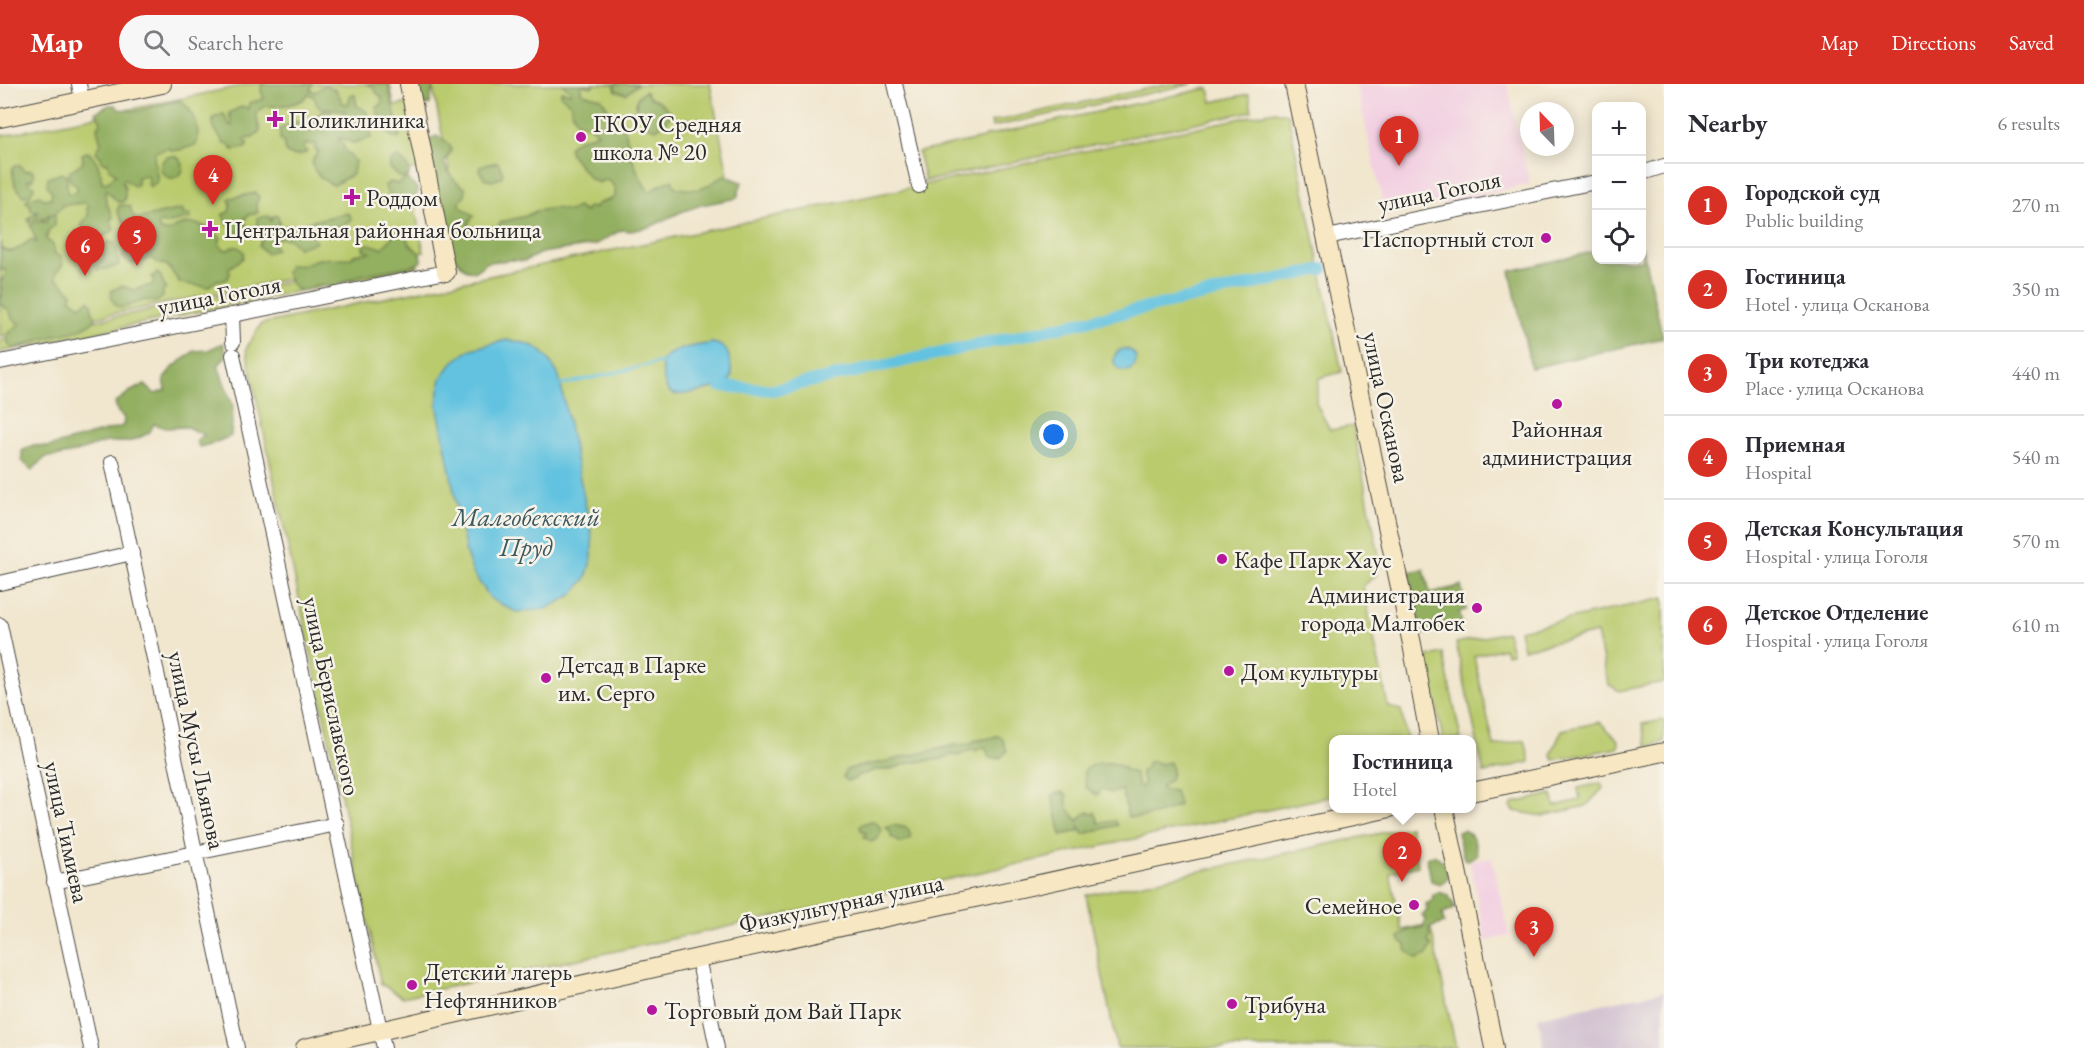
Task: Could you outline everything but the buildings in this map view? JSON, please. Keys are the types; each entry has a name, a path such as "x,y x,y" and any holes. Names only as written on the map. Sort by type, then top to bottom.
{"main road":[{"path":"0,118 81,92 162,84"},
{"path":"410,84 446,272"},
{"name":"улица Осканова","path":"1293,84 1327,237 1429,735"},
{"path":"1476,791 1664,752"},
{"name":"Физкультурная улица","path":"304,1048 383,1039 698,958 1367,813"},
{"path":"1445,813 1494,1048"}],"street":[{"path":"895,84 919,186"},
{"path":"1646,171 1664,166"},
{"name":"улица Гоголя","path":"1327,237 1592,183"},
{"name":"улица Гоголя","path":"0,362 446,272"},
{"name":"улица Бериславского","path":"232,315 233,348 383,1039"},
{"name":"улица Мусы Льянова","path":"112,462 237,1048"},
{"path":"0,583 132,553"},
{"name":"улица Тимиева","path":"0,625 91,1048"},
{"path":"54,882 337,824"},
{"path":"698,958 717,1048"}],"shaded area":[{"path":"1356,84 1507,84 1520,141 1520,156 1524,156 1530,184 1386,216"},
{"path":"1492,857 1509,936 1486,941 1470,862"},
{"path":"1664,991 1664,1048 1544,1048 1538,1017"}],"green space":[{"name":"Центральная районная больница","path":"251,84 390,84 394,106 409,103 422,168 407,171 424,252 0,336 0,136"},
{"path":"262,84 312,84 310,90 315,92 325,85 336,90 343,103 346,104 349,103 350,96 355,95 357,106 366,111 370,119 371,138 353,143 340,138 339,140 355,161 353,174 334,185 323,179 312,164 319,152 315,149 315,144 306,144 303,147 307,152 301,154 286,153 283,142 280,140 280,129 293,122 311,122 322,111 329,109 318,106 315,98 309,94 298,102 265,106 256,113 260,131 253,138 244,139 248,145 245,148 233,150 227,143 224,144 215,129 213,118 224,114 229,125 232,125 229,113 243,106 248,109 249,103 264,99","holes":["330,109 345,112 340,115 346,119 357,120 360,126 355,130 348,124 344,128 332,121"]},
{"path":"365,84 388,84 400,136 398,139 386,131 381,122 376,108 381,105 382,98 374,87"},
{"path":"413,84 433,84 430,104 425,106 420,103"},
{"name":"ГКОУ Средняя школа № 20","path":"432,84 710,84 731,190 464,244"},
{"path":"562,84 595,84 591,87 581,85 581,91 601,98 611,113 609,125 623,121 636,169 650,192 672,180 675,187 701,188 724,175 742,182 737,198 701,205 650,227 631,231 621,230 595,245 541,253 525,261 488,262 474,272 465,269 449,251 448,233 444,226 426,140 437,136 450,145 451,151 444,163 452,177 465,188 465,195 461,199 460,206 474,216 468,223 472,228 498,227 501,222 536,211 555,208 570,211 577,207 585,212 588,207 594,208 599,203 614,198 614,186 609,181 604,180 599,183 590,179 570,153 569,147 575,141 598,133 590,126 577,122 571,104 561,96 561,91 570,93 570,90"},
{"path":"614,84 638,84 626,94 616,91"},
{"path":"1169,84 1192,84 992,127 991,122"},
{"path":"1209,88 1212,102 1249,94 1252,111 925,181 918,152"},
{"path":"645,91 649,97 659,101 672,113 666,122 656,129 647,126 646,121 637,114 637,98"},
{"path":"179,100 195,120 198,132 196,145 180,150 172,151 169,148 155,152 158,181 150,187 147,175 137,177 135,187 124,179 122,182 125,187 125,200 119,203 106,190 106,201 113,218 110,219 114,230 102,237 86,240 81,225 88,216 89,206 85,203 63,205 55,214 55,225 49,230 46,239 53,245 55,254 61,256 62,259 62,265 56,272 56,280 70,291 72,295 70,298 80,306 89,300 96,319 78,330 13,349 7,337 10,331 20,324 13,319 10,311 0,304 2,296 0,282 6,274 5,269 0,271 0,241 2,249 7,251 15,250 33,239 35,243 37,242 30,225 41,220 47,222 48,217 54,214 48,215 44,220 41,217 29,222 28,218 39,212 30,209 31,205 26,202 27,199 40,195 43,199 51,198 52,192 47,186 48,178 62,173 67,176 67,192 70,194 77,191 77,186 70,180 69,172 83,162 82,154 87,152 96,161 102,182 107,183 116,174 109,169 108,163 102,162 96,152 101,143 97,129 101,122 96,112 109,105 116,105 118,109 136,111"},
{"path":"1275,111 1288,114 1342,372 1319,378 1316,403 1330,430 1353,426 1381,566 1375,569 1376,575 1363,586 1388,707 1401,710 1406,735 1329,735 1329,797 403,997 381,984 246,349 261,324"},
{"path":"168,156 176,156 183,163 183,171 176,178 168,178 161,171 161,163"},
{"path":"398,157 409,169 409,175 404,178 399,177 390,168 390,161"},
{"path":"498,162 503,173 501,178 492,181 484,178 479,170 480,166"},
{"path":"20,165 24,171 31,170 34,173 33,180 27,181 34,187 30,195 24,196 15,186 12,169"},
{"path":"406,179 418,189 416,198 411,199 410,203 393,199 385,185 391,182 397,184"},
{"path":"255,193 259,197 256,204 258,213 248,215 243,222 247,225 245,229 238,233 232,231 223,216 229,212 230,198"},
{"path":"119,206 130,206 136,219 182,209 183,214 190,214 191,218 160,223 158,226 160,230 168,231 190,223 201,225 212,230 221,238 219,244 223,249 238,247 244,252 243,258 229,268 228,279 217,280 208,287 180,283 167,265 160,264 152,258 131,264 123,258 123,254 126,247 139,240 118,214"},
{"path":"346,213 351,219 348,223 338,226 337,230 325,232 318,229 311,232 316,242 298,248 290,239 280,238 272,241 276,250 266,253 259,246 263,234 257,227 257,218 269,216 270,221 276,215 280,227 289,226 295,231 299,227 309,228 304,223"},
{"path":"405,228 408,242 420,254 422,261 415,265 358,276 331,288 317,286 301,291 291,283 286,272 290,265 301,265 320,259 351,258 354,255 370,252 363,249 363,246 369,244 382,248 391,239 392,234"},
{"path":"109,242 115,243 119,265 97,270 96,266 104,259 102,246"},
{"path":"1592,252 1592,264 1646,264 1663,338 1531,368 1510,271"},
{"path":"416,256 418,267 0,352 0,340"},
{"path":"157,273 166,289 163,291 163,297 156,302 145,300 122,308 114,303 111,296 112,290 122,286 133,290 152,285 154,280 152,277"},
{"path":"223,343 226,356 218,366 233,406 231,436 199,447 197,440 204,435 187,427 165,428 154,424 149,433 135,440 107,442 70,454 46,457 32,470 22,461 22,451 33,445 48,447 123,426 124,418 118,412 115,403 131,391 145,385 155,394 166,390 164,379 171,369 194,351 208,350"},
{"path":"1424,569 1430,593 1461,586 1466,610 1459,612 1462,624 1422,634 1408,572"},
{"path":"1664,598 1664,682 1619,691 1608,684 1597,633 1523,649 1519,630"},
{"path":"1507,632 1512,653 1506,654 1504,648 1474,656 1494,746 1525,740 1530,762 1484,773 1456,643"},
{"path":"1443,653 1460,735 1442,735 1426,657"},
{"path":"1664,720 1664,742 1647,746 1642,724"},
{"path":"1600,722 1619,741 1618,748 1554,760 1551,755 1562,730"},
{"path":"1002,737 1007,751 1000,758 989,758 984,747 958,756 951,755 938,760 914,762 886,770 876,770 847,781 843,777 846,770 852,768 955,745 970,744 975,740"},
{"path":"1153,761 1161,764 1170,762 1172,773 1168,781 1162,785 1162,789 1175,791 1179,805 1167,811 1154,815 1128,817 1122,790 1111,793 1104,789 1096,795 1086,787 1084,771 1088,767 1099,763 1112,763 1135,773 1138,786 1142,787 1144,783 1141,772 1146,768 1147,763"},
{"path":"1601,783 1603,788 1586,806 1543,816 1514,811 1511,806 1514,803 1552,794 1555,806 1580,800 1578,788"},
{"path":"1062,792 1067,795 1068,807 1078,821 1084,814 1095,812 1099,823 1115,821 1118,825 1083,834 1079,825 1079,831 1061,835 1052,795"},
{"path":"871,821 876,822 882,831 877,839 871,842 864,837 866,833 861,830 860,825"},
{"path":"893,825 907,828 912,838 901,843 891,837 891,833 886,828"},
{"path":"1410,827 1418,866 1390,873 1402,930 1430,924 1456,1048 1117,1048 1086,895"},
{"path":"1463,830 1472,837 1476,847 1477,855 1468,860 1464,859 1457,833"},
{"path":"1433,855 1442,861 1447,870 1448,878 1440,884 1431,881 1427,858"},
{"path":"1439,892 1448,895 1455,907 1442,914 1444,923 1429,928 1428,941 1431,946 1427,955 1417,959 1406,950 1406,945 1400,941 1399,937 1408,930 1424,927 1425,920 1422,915 1427,911 1426,904 1432,901 1433,895"}],"water":[{"name":"Малгобекский Пруд","path":"507,340 539,349 559,376 592,537 592,557 586,578 572,595 546,609 516,612 491,599 473,573 466,553 437,404 441,378 453,362 471,349"},
{"path":"713,343 723,347 727,352 732,371 730,380 701,391 676,394 668,391 661,362 665,357 678,350"},
{"path":"1125,349 1133,352 1136,360 1133,368 1125,371 1117,368 1114,360 1117,352"}],"waterway":[{"path":"720,386 773,390 1323,269"},
{"path":"561,385 661,362"}],"place":[{"name":"Поликлиника","path":"275,119"},
{"name":"ГКОУ Средняя школа № 20","path":"581,137"},
{"name":"Городской суд","path":"1399,166"},
{"name":"Роддом","path":"352,197"},
{"name":"Приемная","path":"213,205"},
{"name":"Центральная районная больница","path":"210,229"},
{"name":"Паспортный стол","path":"1546,238"},
{"name":"Детская Консультация","path":"137,266"},
{"name":"Детское Отделение","path":"85,276"},
{"name":"Районная администрация","path":"1557,404"},
{"name":"Кафе Парк Хаус","path":"1222,559"},
{"name":"Администрация города Малгобек","path":"1477,608"},
{"name":"Дом культуры","path":"1229,671"},
{"name":"Детсад в Парке им. Серго","path":"546,678"},
{"name":"Гостиница","path":"1402,882"},
{"name":"Семейное","path":"1414,905"},
{"name":"Три котеджа","path":"1534,957"},
{"name":"Детский лагерь Нефтянников","path":"412,985"},
{"name":"Трибуна","path":"1232,1004"},
{"name":"Торговый дом Вай Парк","path":"652,1010"}]}
